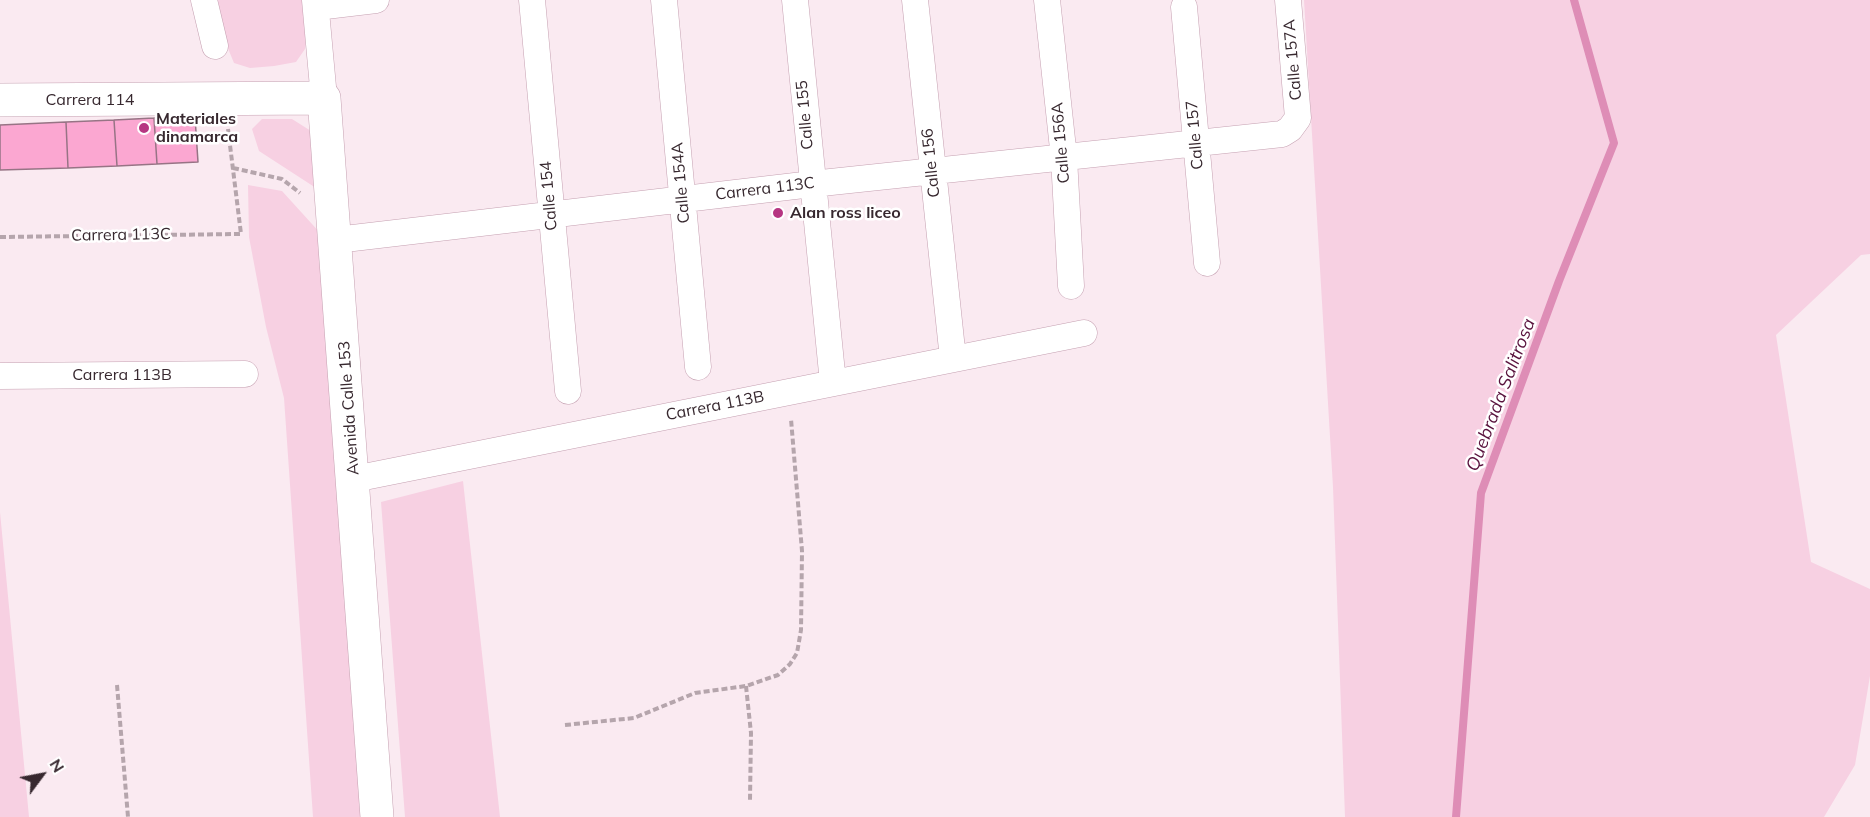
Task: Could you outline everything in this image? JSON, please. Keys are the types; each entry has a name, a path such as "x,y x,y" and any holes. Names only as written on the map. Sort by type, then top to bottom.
{"street":[{"path":"204,0 215,46"},
{"path":"316,3 376,0"},
{"name":"Calle 154","path":"532,0 568,391"},
{"name":"Calle 154A","path":"664,0 698,366"},
{"name":"Calle 155","path":"795,0 832,383"},
{"name":"Calle 156","path":"915,0 953,359"},
{"name":"Calle 156A","path":"1047,0 1064,158 1071,286"},
{"name":"Calle 157A","path":"1195,144 1282,134 1290,129 1298,118 1288,0"},
{"name":"Avenida Calle 153","path":"316,3 354,479 377,817"},
{"name":"Calle 157","path":"1184,7 1207,263"},
{"name":"Carrera 114","path":"0,100 324,98"},
{"name":"Carrera 113C","path":"335,230 551,214 1195,144"},
{"name":"Carrera 113B","path":"354,479 1080,334"},
{"name":"Carrera 113B","path":"0,376 245,374"}],"path":[{"path":"224,99 233,168 282,179 335,230"},
{"name":"Carrera 113C","path":"0,237 241,234 233,168"},
{"path":"565,725 634,718 695,693 746,686 778,675 790,664 797,653 801,630 802,551 788,392"},
{"path":"117,685 128,817"},
{"path":"746,686 751,733 750,800"}],"shaded area":[{"path":"218,0 302,0 307,26 305,49 296,62 250,68 234,63 222,34"},
{"path":"1304,0 1870,0 1870,254 1861,255 1776,335 1811,562 1870,589 1870,676 1855,765 1824,817 1345,817 1333,487"},
{"path":"262,119 292,119 311,131 316,188 259,151 252,129"},
{"path":"248,185 282,191 322,235 363,817 313,817 284,398 266,327 249,237"},
{"path":"463,481 500,817 405,817 381,502"},
{"path":"0,512 29,817 0,817"}],"building":[{"path":"195,117 198,162 157,164 154,118"},
{"path":"154,118 157,164 117,166 114,120"},
{"path":"114,120 117,166 68,168 66,122"},
{"path":"66,122 68,168 0,170 0,125"}],"waterway":[{"name":"Quebrada Salitrosa","path":"1456,817 1481,493 1559,281 1614,143 1574,0"}],"place":[{"name":"Materiales dinamarca","path":"144,128"},
{"name":"Alan ross liceo","path":"778,213"}]}
